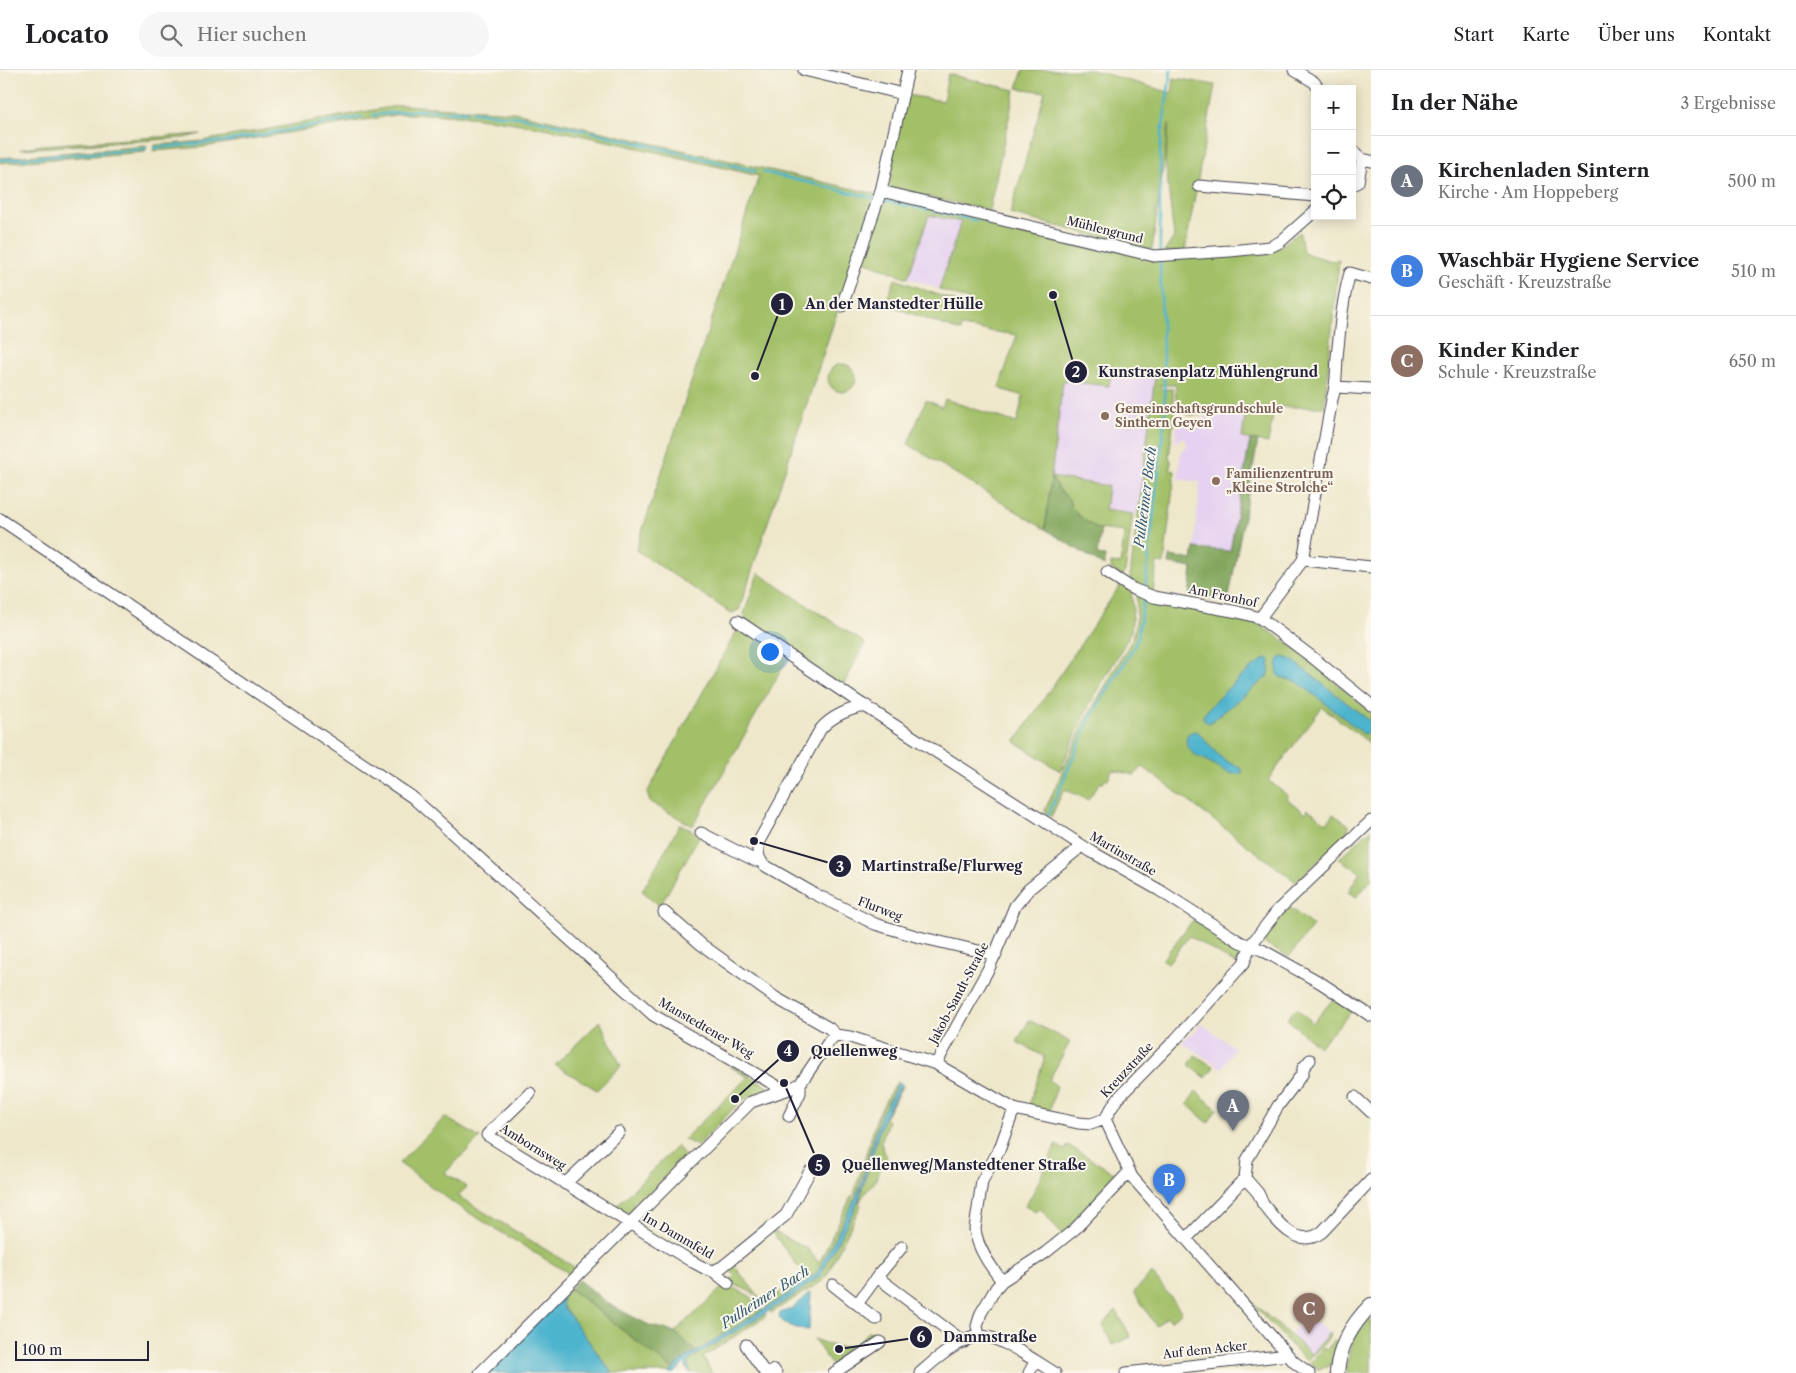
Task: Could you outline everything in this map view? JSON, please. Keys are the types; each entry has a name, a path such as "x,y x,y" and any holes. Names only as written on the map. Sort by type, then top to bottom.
{"street":[{"path":"804,70 903,94"},
{"path":"842,306 881,191 908,70"},
{"path":"1294,70 1316,85"},
{"path":"1356,153 1367,160 1356,183"},
{"path":"1199,186 1311,196"},
{"name":"Mühlengrund","path":"881,191 1159,255 1270,247 1280,242 1311,215"},
{"path":"1260,618 1303,560 1332,399 1336,388 1343,299 1350,273 1371,279"},
{"path":"1336,388 1371,389"},
{"name":"Manstedtener Weg","path":"0,518 412,797 653,1015 784,1090"},
{"path":"1303,560 1371,567"},
{"name":"Am Fronhof","path":"1107,572 1137,590 1154,597 1232,610 1260,618 1371,705"},
{"name":"Martinstraße","path":"738,621 1082,846 1159,890 1222,931 1250,946 1262,950 1320,983 1371,1016"},
{"path":"762,862 758,852 759,841 820,730 829,721 843,713 860,707 862,703"},
{"name":"Kreuzstraße","path":"1105,1119 1117,1098 1175,1040 1244,963 1250,946 1278,910 1371,821"},
{"name":"Flurweg","path":"701,833 742,856 762,862 811,892 875,924 996,955"},
{"name":"Jakob-Sandt-Straße","path":"936,1064 996,955 1012,912 1022,896 1082,846"},
{"path":"664,912 702,945 776,998 829,1028 836,1035 850,1037 936,1064 1014,1109 1078,1123 1091,1124 1105,1119 1129,1172 1288,1355 1302,1369 1309,1373"},
{"path":"480,1373 751,1102 800,1084 830,1040 836,1035"},
{"path":"1186,1239 1245,1178 1247,1160 1278,1106 1303,1073 1303,1068 1310,1060"},
{"path":"789,1116 800,1093 800,1084"},
{"name":"Ambornsweg","path":"530,1093 486,1135 630,1224"},
{"path":"1355,1097 1371,1112"},
{"path":"1002,1281 984,1253 976,1236 976,1229 982,1181 1000,1148 1014,1109"},
{"name":"Ambornsweg","path":"565,1184 619,1132"},
{"name":"Im Dammfeld","path":"713,1271 722,1267 786,1215 810,1171"},
{"path":"979,1336 977,1326 981,1313 1002,1281 1045,1253 1075,1229 1129,1172"},
{"path":"1245,1178 1259,1195 1262,1202 1289,1233 1305,1239 1317,1237 1371,1180"},
{"name":"Im Dammfeld","path":"630,1224 691,1261 713,1271 728,1283"},
{"path":"857,1304 902,1247"},
{"path":"877,1278 964,1342"},
{"path":"833,1285 876,1319"},
{"path":"1337,1373 1340,1353 1345,1339 1350,1329 1371,1305"},
{"path":"920,1373 964,1342 979,1336 1002,1342 1055,1373"},
{"path":"834,1373 880,1342"},
{"path":"746,1345 765,1373"},
{"name":"Auf dem Acker","path":"1126,1373 1288,1355"},
{"path":"1028,1373 1035,1362"},
{"path":"769,1373 774,1370 776,1373"}],"shaded area":[{"path":"929,215 961,222 939,289 908,278"},
{"name":"Gemeinschaftsgrundschule Sinthern Geyen","path":"1111,370 1155,376 1139,514 1105,510 1108,486 1051,477 1063,381 1109,386"},
{"name":"Familienzentrum „Kleine Strolche“","path":"1246,410 1242,438 1250,440 1230,551 1194,548 1200,482 1178,479 1181,451 1187,446 1183,437 1175,443 1176,427 1207,417 1216,412"},
{"path":"1202,1024 1235,1048 1222,1068 1182,1043 1185,1038 1195,1032"},
{"path":"1307,1314 1329,1333 1311,1354 1289,1336"}],"green space":[{"path":"1023,70 1092,70 1172,93 1174,78 1215,85 1185,251 1164,252 1174,237 1165,160 1169,124 1152,250 1010,214 1045,92 1017,88"},
{"path":"948,74 1015,90 989,210 890,189 887,180 907,95 943,101"},
{"path":"402,105 514,112 876,194 739,610 731,613 636,550 759,176 549,129 486,119 423,114 401,114 203,147 153,151 155,145 202,141"},
{"path":"201,134 184,138 20,149 42,145"},
{"path":"147,146 145,152 0,163 0,158"},
{"path":"883,195 1139,254 1276,249 1300,232 1303,253 1333,261 1339,260 1324,407 1233,407 1198,415 1188,415 1180,410 1177,405 1176,385 1160,385 1161,389 1173,389 1173,407 1175,410 1169,457 1171,461 1170,470 1175,471 1164,564 1157,563 1153,592 1132,582 1130,577 1155,376 1111,370 1109,386 1063,381 1051,477 1108,486 1105,510 1133,514 1125,572 1122,576 1111,569 1111,563 1120,564 1125,532 1097,529 1079,516 1071,508 1069,499 1061,492 1052,478 1045,529 908,444 926,400 942,407 945,399 1017,423 1023,396 999,387 1017,335 961,327 960,331 885,304 895,279 968,306 970,301 939,289 961,222 929,215 908,278 861,260"},
{"path":"842,364 852,368 856,378 852,388 842,392 832,388 828,378 832,368"},
{"path":"1246,410 1274,410 1268,443 1242,438"},
{"path":"1250,440 1258,441 1228,602 1189,597 1192,568 1169,564 1170,556 1192,560 1194,548 1230,551"},
{"path":"1051,477 1061,492 1069,499 1071,508 1097,529 1101,529 1097,555 1105,556 1104,566 1045,529"},
{"path":"758,573 865,643 843,686 748,624 744,614"},
{"path":"1121,584 1131,590 1133,609 1131,633 1087,709 1060,771 1015,742"},
{"path":"1137,594 1251,620 1291,645 1371,712 1371,744 1322,707 1268,780 1305,813 1308,809 1327,823 1333,814 1349,825 1347,834 1296,882 1143,767 1135,775 1112,770 1108,780 1106,779 1102,784 1100,782 1088,800 1064,789 1051,817 1046,813 1045,810 1086,719 1133,638 1136,625"},
{"path":"745,630 788,658 693,826 650,802 647,793 736,632"},
{"path":"680,824 700,835 660,906 642,891"},
{"path":"1371,829 1371,880 1357,897 1348,892 1360,872 1339,859"},
{"path":"1289,907 1313,926 1289,957 1266,945 1263,940"},
{"path":"1193,920 1237,949 1239,958 1236,964 1189,936 1168,963 1162,960"},
{"path":"1333,999 1352,1011 1319,1047 1287,1019 1296,1008 1313,1023"},
{"path":"1029,1020 1070,1042 1049,1080 1057,1086 1049,1112 1028,1108 1045,1057 1017,1042"},
{"path":"600,1021 621,1066 597,1090 555,1065"},
{"path":"1195,1055 1214,1067 1206,1078 1189,1065"},
{"path":"731,1065 769,1087 768,1090 742,1100 697,1146 684,1139 748,1077 729,1066"},
{"path":"897,1082 899,1082 880,1117 856,1197 854,1194 877,1117"},
{"path":"902,1084 885,1118 888,1121 881,1143 887,1158 881,1165 875,1182 860,1202 883,1119"},
{"path":"1196,1091 1217,1109 1208,1123 1187,1104"},
{"path":"445,1117 480,1138 445,1173 467,1187 458,1196 579,1270 573,1276 458,1206 399,1163"},
{"path":"1056,1145 1065,1150 1068,1145 1119,1176 1062,1235 1040,1208 1035,1212 1025,1205 1031,1197"},
{"path":"677,1146 686,1157 641,1201 638,1198 633,1203 636,1206 626,1217 613,1209"},
{"path":"852,1195 855,1199 817,1273 767,1307 763,1303 806,1277 772,1232 808,1249 819,1263"},
{"path":"858,1202 861,1205 826,1277 771,1313 769,1310 793,1296 820,1276"},
{"path":"732,1263 760,1298 729,1282 735,1276 728,1269"},
{"path":"1152,1273 1182,1312 1170,1321 1167,1317 1156,1326 1134,1292"},
{"path":"578,1280 612,1306 649,1325 675,1332 696,1352 680,1362 673,1370 570,1289"},
{"path":"726,1284 750,1296 762,1310 696,1352 675,1332"},
{"path":"570,1289 673,1370 670,1373 612,1373 562,1305 562,1296"},
{"path":"1245,1296 1311,1354 1329,1333 1331,1334 1325,1343 1306,1361"},
{"path":"1116,1310 1131,1337 1112,1345 1103,1325"},
{"path":"764,1313 766,1316 703,1357 712,1373 691,1373 688,1367 689,1360"},
{"path":"1371,1317 1371,1373 1346,1373 1353,1342"},
{"path":"868,1332 873,1332 875,1338 832,1366 814,1339 830,1345 846,1347 857,1343"},
{"path":"1333,1340 1337,1342 1329,1366 1319,1369 1309,1364 1323,1348 1327,1350"}],"water":[{"path":"1282,657 1291,659 1371,722 1371,732 1364,734 1298,682 1280,677 1277,666 1278,661"},
{"path":"1268,658 1270,660 1267,677 1211,722 1208,723 1204,720 1203,716 1223,693 1253,667"},
{"path":"1194,731 1198,732 1219,756 1242,769 1242,773 1234,774 1227,772 1193,753 1189,749 1186,740 1188,734"},
{"path":"899,1082 902,1084 883,1119 858,1202 820,1276 793,1296 689,1360 688,1367 691,1373 686,1369 686,1362 675,1373 670,1373 680,1362 790,1293 817,1273 861,1186 880,1117"},
{"path":"811,1292 809,1330 793,1327 779,1318 780,1313 793,1308"},
{"path":"562,1296 562,1305 612,1373 485,1373"}],"waterway":[{"name":"Pulheimer Bach","path":"1160,252 1160,148 1171,70"},
{"path":"373,115 417,110 467,112"},
{"path":"472,112 521,117 586,131"},
{"path":"154,148 226,141 362,117"},
{"path":"592,132 756,171"},
{"path":"0,160 146,149"},
{"path":"763,172 874,198"},
{"path":"883,200 928,210"},
{"path":"933,211 978,221"},
{"path":"985,222 1008,227"},
{"path":"1013,229 1059,239"},
{"name":"Pulheimer Bach","path":"1145,591 1165,413 1160,260"},
{"name":"Pulheimer Bach","path":"1048,815 1091,717 1134,647 1138,636 1144,596"}],"place":[{"name":"Kunstrasenplatz Mühlengrund","path":"1053,295"},
{"name":"An der Manstedter Hülle","path":"755,376"},
{"name":"Gemeinschaftsgrundschule Sinthern Geyen","path":"1105,416"},
{"name":"Familienzentrum „Kleine Strolche“","path":"1216,481"},
{"name":"Martinstraße/Flurweg","path":"754,841"},
{"name":"Quellenweg/Manstedtener Straße","path":"784,1083"},
{"name":"Quellenweg","path":"735,1099"},
{"name":"Kirchenladen Sintern","path":"1233,1131"},
{"name":"Waschbär Hygiene Service","path":"1169,1205"},
{"name":"Kinder Kinder","path":"1309,1334"},
{"name":"Dammstraße","path":"839,1349"}]}
